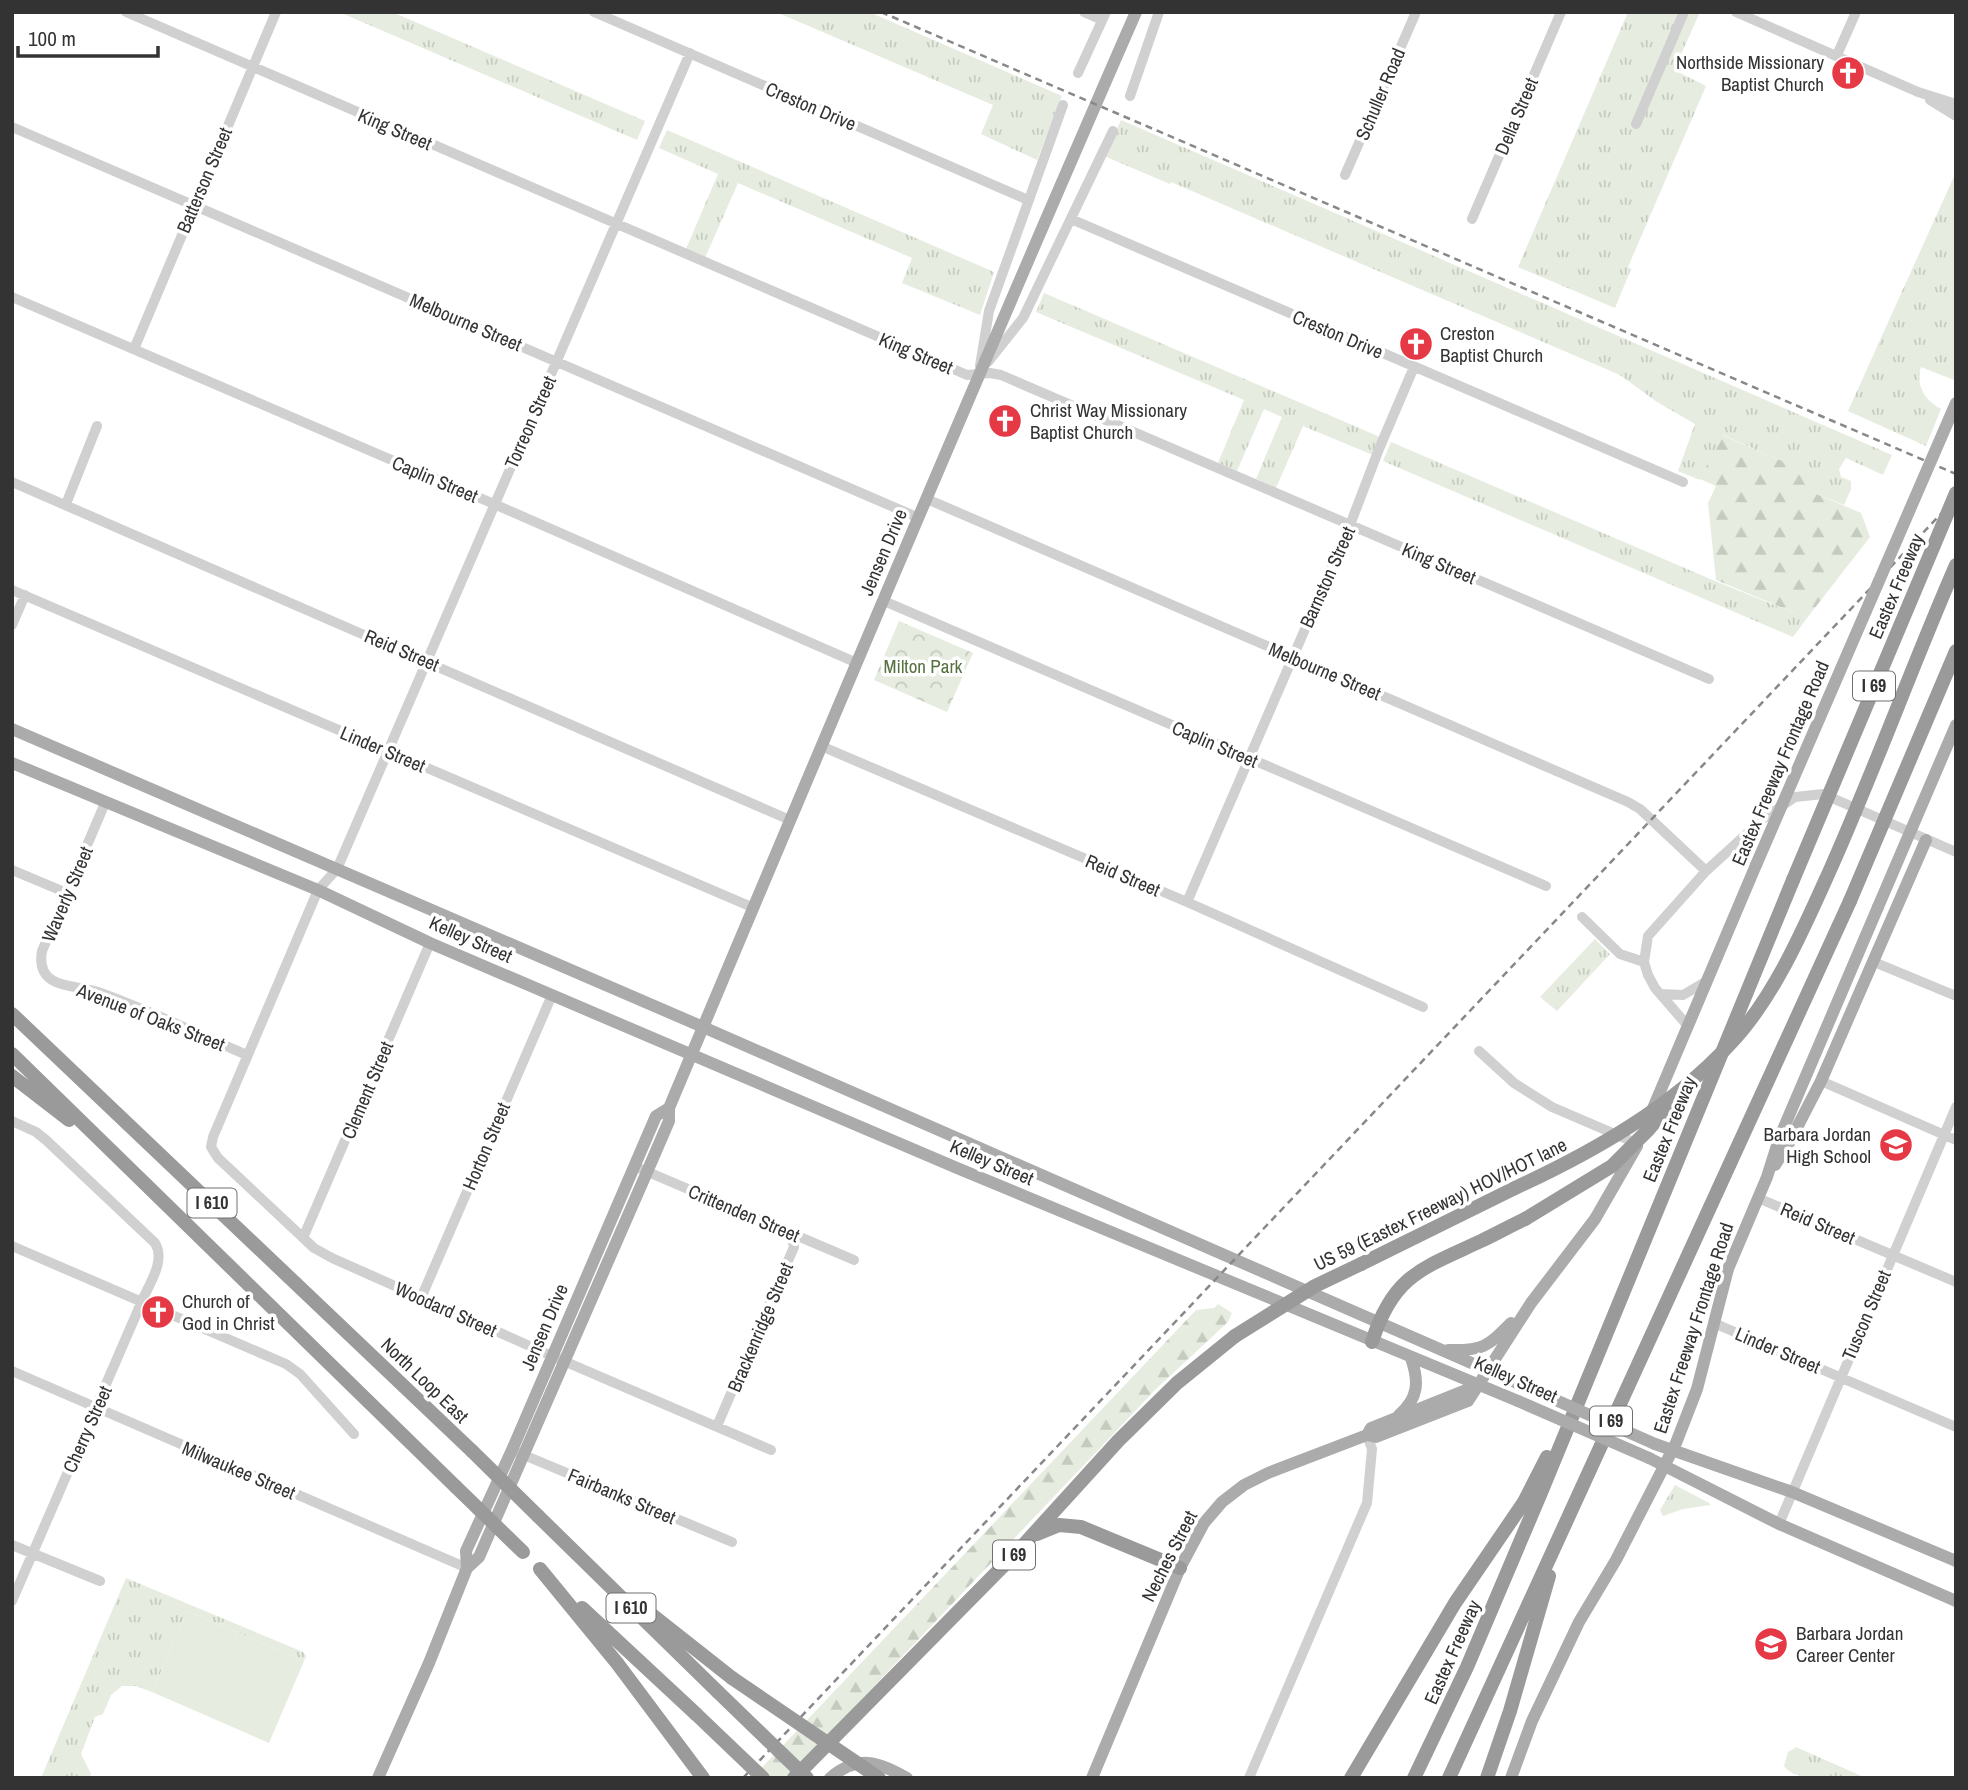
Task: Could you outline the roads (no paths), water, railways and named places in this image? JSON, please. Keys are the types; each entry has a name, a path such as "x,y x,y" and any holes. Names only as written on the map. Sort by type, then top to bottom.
{"highway":[{"name":"Eastex Freeway","path":"1414,1778 1483,1631 1956,493"},
{"name":"US 59 (Eastex Freeway) HOV/HOT lane","path":"794,1778 1030,1538 1118,1441 1177,1383 1235,1336 1315,1286 1576,1160 1682,1090 1731,1043 1767,995 1808,919 1863,797 1956,565"},
{"name":"I 69","path":"1449,1778 1850,901 1956,652"},
{"path":"12,1003 66,1065"},
{"name":"North Loop East","path":"12,1014 472,1451 807,1778"},
{"name":"I 610","path":"12,1054 540,1569 763,1778"},
{"path":"12,1076 127,1165"},
{"path":"1371,1342 1378,1322 1394,1294 1406,1280 1424,1267 1525,1219 1612,1166 1649,1129 1682,1090"},
{"path":"1351,1778 1455,1603 1524,1502 1586,1381"},
{"path":"542,1519 646,1611 732,1678 879,1778"},
{"path":"1487,1778 1510,1711 1564,1524"},
{"path":"1030,1538 1059,1525 1081,1527 1180,1568"},
{"path":"540,1569 704,1778"},
{"path":"665,1727 695,1778"},
{"path":"1407,1778 1433,1741"}],"main road":[{"name":"Jensen Drive","path":"518,1452 565,1362 648,1172 669,1121 668,1108 978,373 1136,12"},
{"name":"Eastex Freeway Frontage Road","path":"1480,1384 1531,1303 1595,1219 1638,1144 1956,403"},
{"name":"Eastex Freeway Frontage Road","path":"1511,1778 1532,1721 1573,1634 1635,1525 1673,1449 1697,1389 1716,1324 1728,1269 1767,1177 1779,1139 1956,724"},
{"name":"Kelley Street","path":"12,729 703,1027 1655,1444 1793,1492 1956,1560"},
{"name":"Kelley Street","path":"12,763 318,890 430,943 691,1055 1371,1342 1480,1384 1664,1465 1779,1524 1956,1601"},
{"path":"1767,1177 1789,1143 1821,1081 1926,840"},
{"name":"Jensen Drive","path":"378,1778 467,1568 479,1557 552,1356 656,1115 668,1108"},
{"path":"1443,1350 1464,1351 1485,1346 1531,1303"},
{"path":"1396,1417 1412,1402 1416,1392 1416,1373 1412,1358"},
{"name":"Neches Street","path":"1367,1435 1371,1428 1480,1384"},
{"name":"Neches Street","path":"1092,1778 1180,1568 1204,1523 1222,1502 1244,1485 1268,1473 1367,1435 1376,1437 1468,1401 1480,1384"},
{"path":"830,1778 846,1765 873,1762 907,1778"}],"street":[{"name":"King Street","path":"126,12 967,375 1001,375 1709,679"},
{"name":"Batterson Street","path":"134,349 276,12"},
{"name":"Creston Drive","path":"594,12 1028,200"},
{"path":"1078,73 1104,16 1084,12"},
{"path":"1130,96 1159,12"},
{"name":"Schuller Road","path":"1345,175 1416,12"},
{"name":"Della Street","path":"1472,219 1561,12"},
{"path":"1636,124 1684,12"},
{"path":"1736,12 1918,92 1956,104"},
{"path":"1837,55 1856,12"},
{"name":"Torreon Street","path":"337,869 690,53"},
{"path":"1918,92 1956,116"},
{"path":"978,373 989,311 1063,105"},
{"name":"Melbourne Street","path":"12,127 919,518"},
{"path":"978,373 1023,318 1113,131"},
{"name":"Creston Drive","path":"1071,219 1683,482"},
{"name":"Caplin Street","path":"12,297 494,503 857,663"},
{"name":"Barnston Street","path":"1187,902 1350,525 1415,367"},
{"path":"66,505 97,426"},
{"name":"Reid Street","path":"12,482 790,820"},
{"name":"Melbourne Street","path":"927,499 1629,802 1640,809 1706,871"},
{"name":"Linder Street","path":"12,590 754,908"},
{"path":"12,625 25,595"},
{"name":"Caplin Street","path":"884,601 1546,886"},
{"name":"Reid Street","path":"821,746 1187,902 1423,1007"},
{"path":"1688,1026 1655,988 1644,962 1648,936 1706,871 1763,819 1795,797 1823,794 1956,852"},
{"name":"Waverly Street","path":"55,981 46,975 40,960 105,803"},
{"path":"247,1055 318,890 337,869"},
{"path":"12,870 67,893"},
{"path":"1582,917 1620,954 1644,962"},
{"name":"Clement Street","path":"303,1238 430,943"},
{"path":"1874,962 1956,996"},
{"name":"Avenue of Oaks Street","path":"55,981 98,992 247,1055"},
{"path":"1662,994 1684,995 1707,981"},
{"name":"Horton Street","path":"421,1298 552,995"},
{"path":"1479,1051 1514,1083 1552,1107 1638,1144"},
{"name":"Woodard Street","path":"247,1055 211,1147 223,1162 314,1248 565,1362 771,1450"},
{"path":"1821,1081 1956,1140"},
{"name":"Tuscon Street","path":"1779,1524 1956,1107"},
{"name":"Cherry Street","path":"12,1121 36,1132 59,1152 155,1243 160,1251 97,1408 12,1601"},
{"name":"Crittenden Street","path":"634,1166 854,1260"},
{"name":"Reid Street","path":"1758,1198 1956,1282"},
{"name":"Brackenridge Street","path":"718,1426 794,1247 785,1230"},
{"path":"12,1246 286,1364 300,1374 354,1434"},
{"name":"Linder Street","path":"1716,1324 1956,1427"},
{"name":"Milwaukee Street","path":"12,1371 467,1568"},
{"path":"1249,1778 1367,1503 1372,1449 1367,1435"},
{"name":"Fairbanks Street","path":"518,1452 732,1542"},
{"path":"12,1545 100,1581"}],"railway":[{"path":"881,12 1956,474"},
{"path":"743,1778 1956,498"}],"place":[{"name":"Northside Missionary Baptist Church","path":"1848,73"},
{"name":"Creston Baptist Church","path":"1416,344"},
{"name":"Christ Way Missionary Baptist Church","path":"1005,421"},
{"name":"Barbara Jordan High School","path":"1896,1145"},
{"name":"Church of God in Christ","path":"158,1312"},
{"name":"Barbara Jordan Career Center","path":"1771,1644"}],"park label":[{"name":"Milton Park","path":"923,666"}]}
